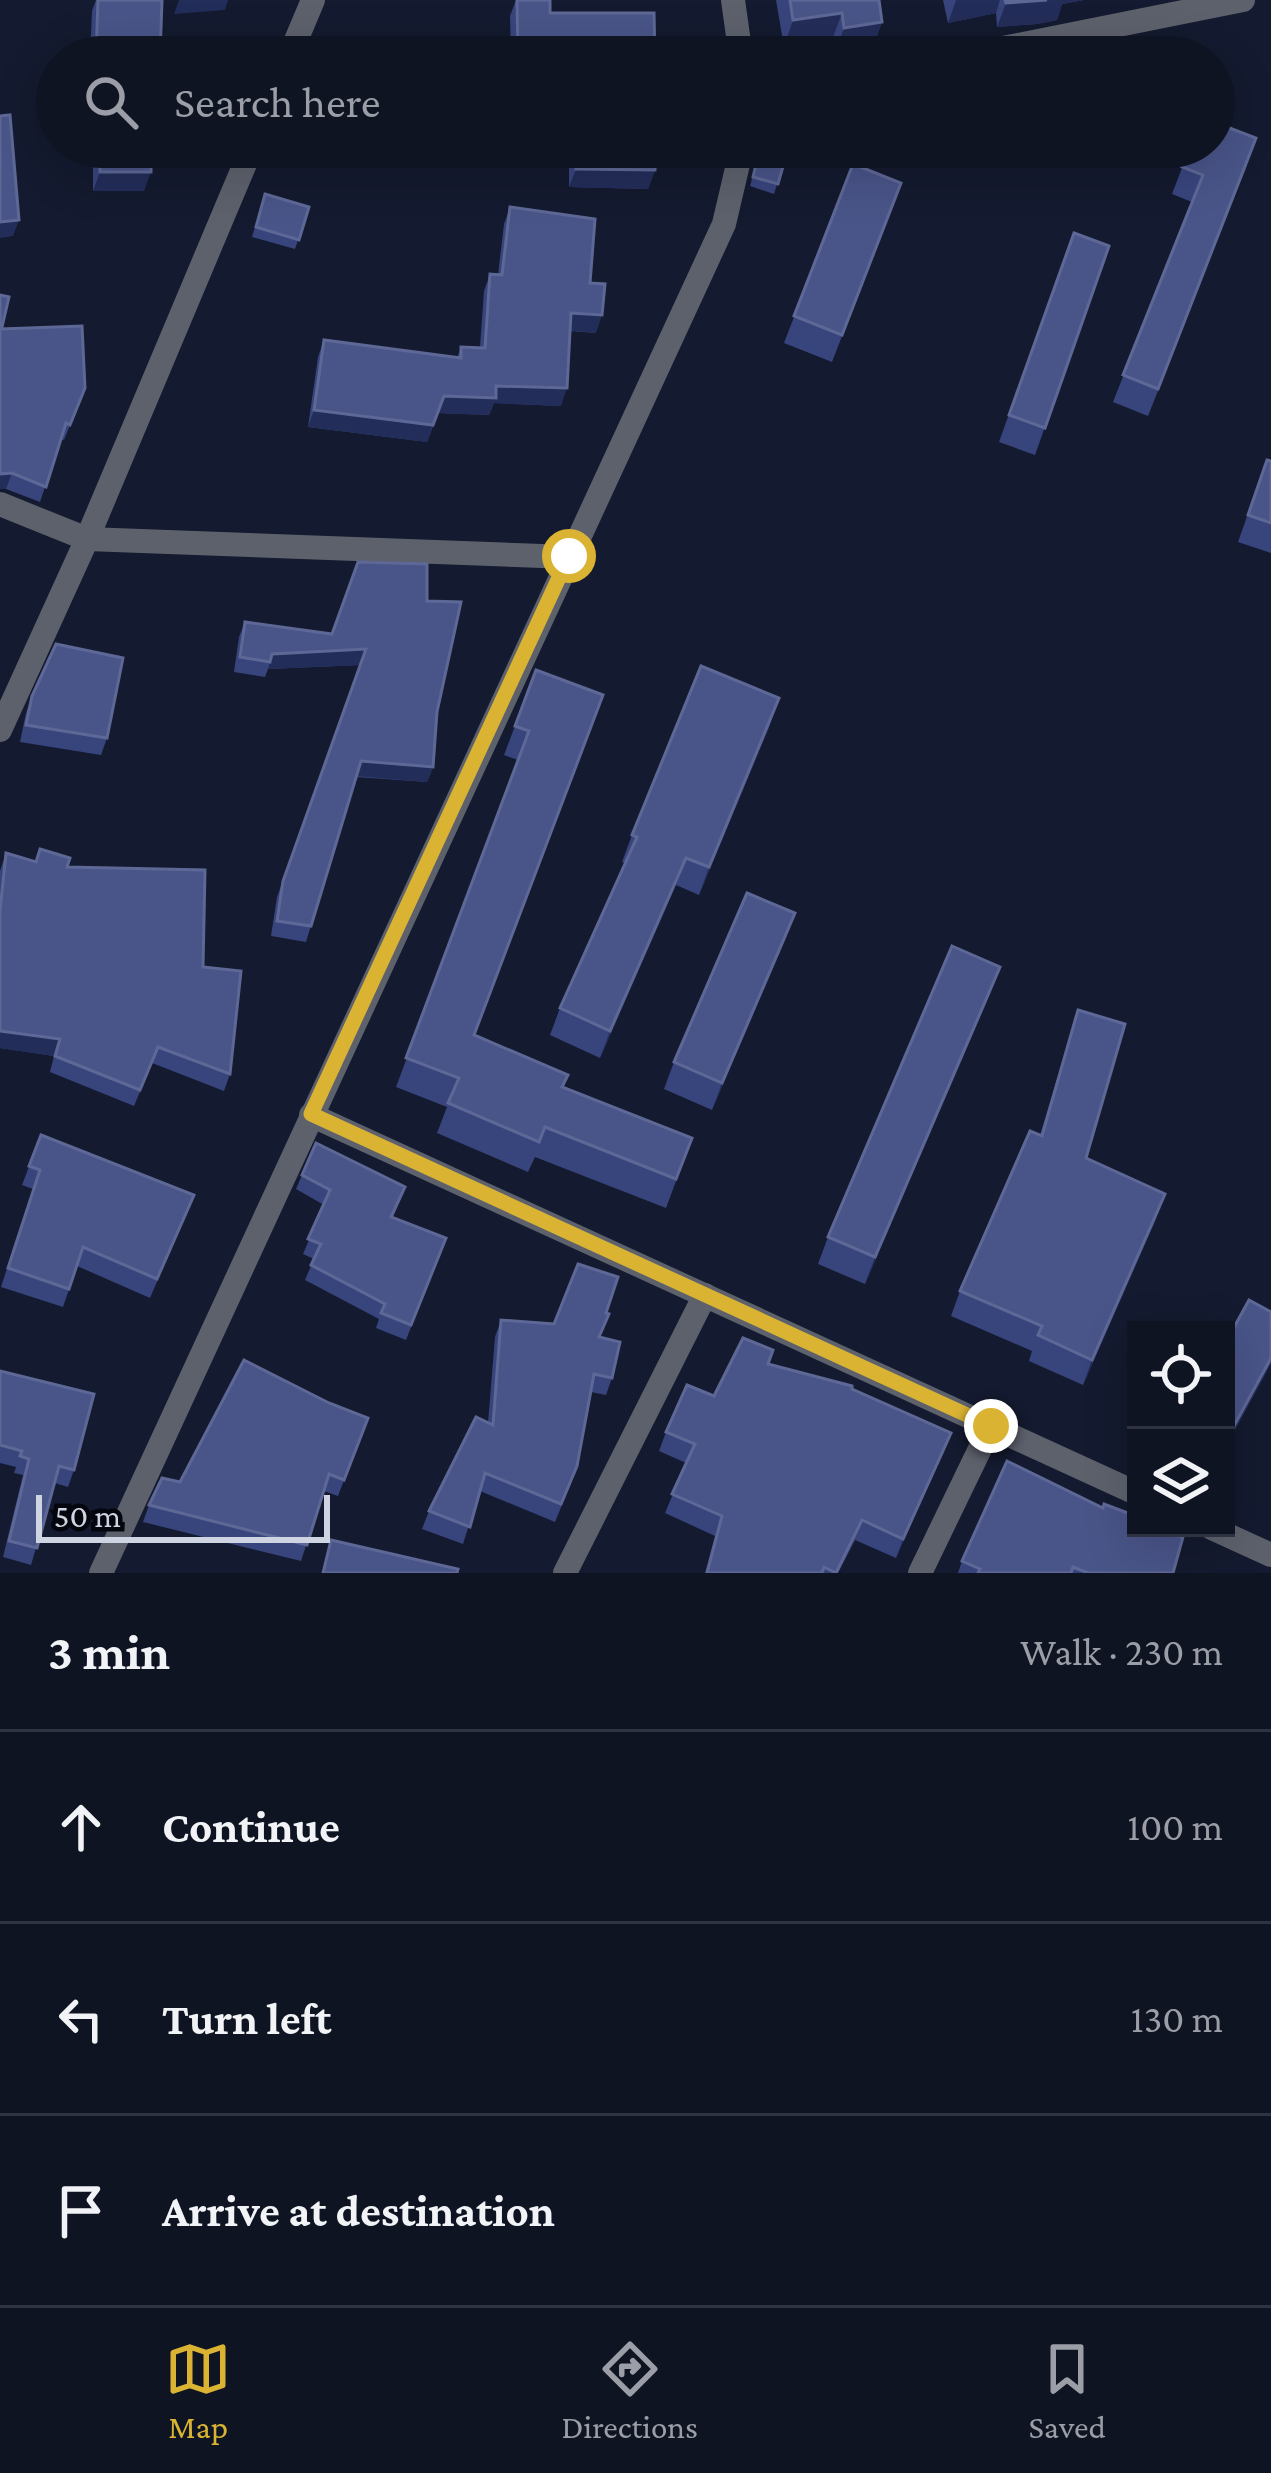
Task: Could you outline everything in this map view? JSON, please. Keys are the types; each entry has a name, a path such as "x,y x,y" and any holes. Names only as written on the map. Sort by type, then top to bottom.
{"street":[{"path":"299,36 314,0"},
{"path":"733,0 738,36"},
{"path":"1063,36 1243,0"},
{"path":"0,730 87,539 242,168"},
{"path":"101,1573 724,224 737,168"},
{"path":"0,503 87,539 569,556"},
{"path":"311,1114 1127,1489"},
{"path":"565,1573 705,1295"},
{"path":"920,1573 991,1426"},
{"path":"1232,1537 1271,1555"}],"building":[{"path":"98,0 162,0 161,36 97,36"},
{"path":"517,0 550,0 550,13 654,13 655,36 518,36"},
{"path":"790,0 879,0 882,22 844,28 842,13 793,20"},
{"path":"10,115 19,220 0,222 0,116"},
{"path":"1235,130 1256,138 1158,389 1123,375 1203,175 1185,168 1235,168"},
{"path":"100,168 151,168 151,172 100,172"},
{"path":"576,168 655,168 655,170"},
{"path":"755,168 783,168 778,184 753,177"},
{"path":"851,168 901,183 842,335 794,316"},
{"path":"265,194 309,207 299,240 256,227"},
{"path":"510,207 595,219 590,283 605,284 602,315 571,313 567,388 496,386 496,398 444,396 433,425 314,410 324,340 461,358 461,347 485,348 490,274 502,275"},
{"path":"1074,233 1109,246 1045,428 1009,415"},
{"path":"0,295 9,297 2,327 0,326"},
{"path":"82,326 85,388 70,425 66,423 46,487 12,473 0,474 0,329"},
{"path":"1267,460 1271,461 1271,523 1248,515"},
{"path":"358,562 427,564 427,601 461,602 437,712 433,767 361,761 311,926 277,921 283,881 366,649 272,654 270,662 240,657 245,622 332,634"},
{"path":"56,644 123,658 107,738 26,725 32,696"},
{"path":"701,666 779,698 709,867 686,858 610,1031 560,1008 637,837 632,835"},
{"path":"536,670 603,695 474,1035 568,1075 562,1087 692,1138 676,1179 545,1127 539,1142 448,1103 459,1078 406,1058 529,731 515,726"},
{"path":"40,849 70,858 67,867 205,870 203,967 241,971 230,1074 158,1047 140,1090 55,1056 60,1039 0,1031 0,911 6,853 36,862"},
{"path":"747,893 795,913 722,1083 674,1062"},
{"path":"952,946 1000,967 875,1257 828,1237"},
{"path":"1078,1010 1125,1024 1086,1158 1165,1194 1092,1360 1038,1335 1042,1326 960,1291 1030,1131 1042,1136"},
{"path":"41,1135 194,1195 157,1279 83,1247 69,1289 8,1268 40,1170 29,1166"},
{"path":"316,1143 405,1187 391,1217 446,1238 411,1325 381,1313 385,1304 311,1265 321,1244 308,1239 330,1190 302,1175"},
{"path":"578,1264 618,1277 599,1337 620,1342 612,1378 594,1374 577,1466 561,1504 485,1473 470,1527 429,1511 476,1417 493,1425 501,1320 554,1324"},
{"path":"1249,1300 1271,1312 1271,1358 1235,1424 1235,1326"},
{"path":"743,1338 773,1350 768,1364 852,1386 951,1433 903,1539 862,1520 836,1573 824,1567 822,1573 707,1573 722,1516 672,1494 695,1444 666,1432 687,1385 714,1396"},
{"path":"244,1360 368,1418 344,1480 329,1474 307,1545 149,1505 162,1478 180,1482"},
{"path":"0,1371 94,1394 74,1470 59,1466 37,1548 9,1541 29,1459 20,1456 22,1451 0,1445"},
{"path":"1007,1461 1103,1508 1104,1504 1127,1513 1127,1537 1183,1537 1173,1573 1088,1573 1073,1567 1071,1573 978,1573 980,1569 962,1561"},
{"path":"331,1540 458,1569 457,1573 323,1573"}],"route":[{"path":"569,556 311,1114 991,1426"}]}
